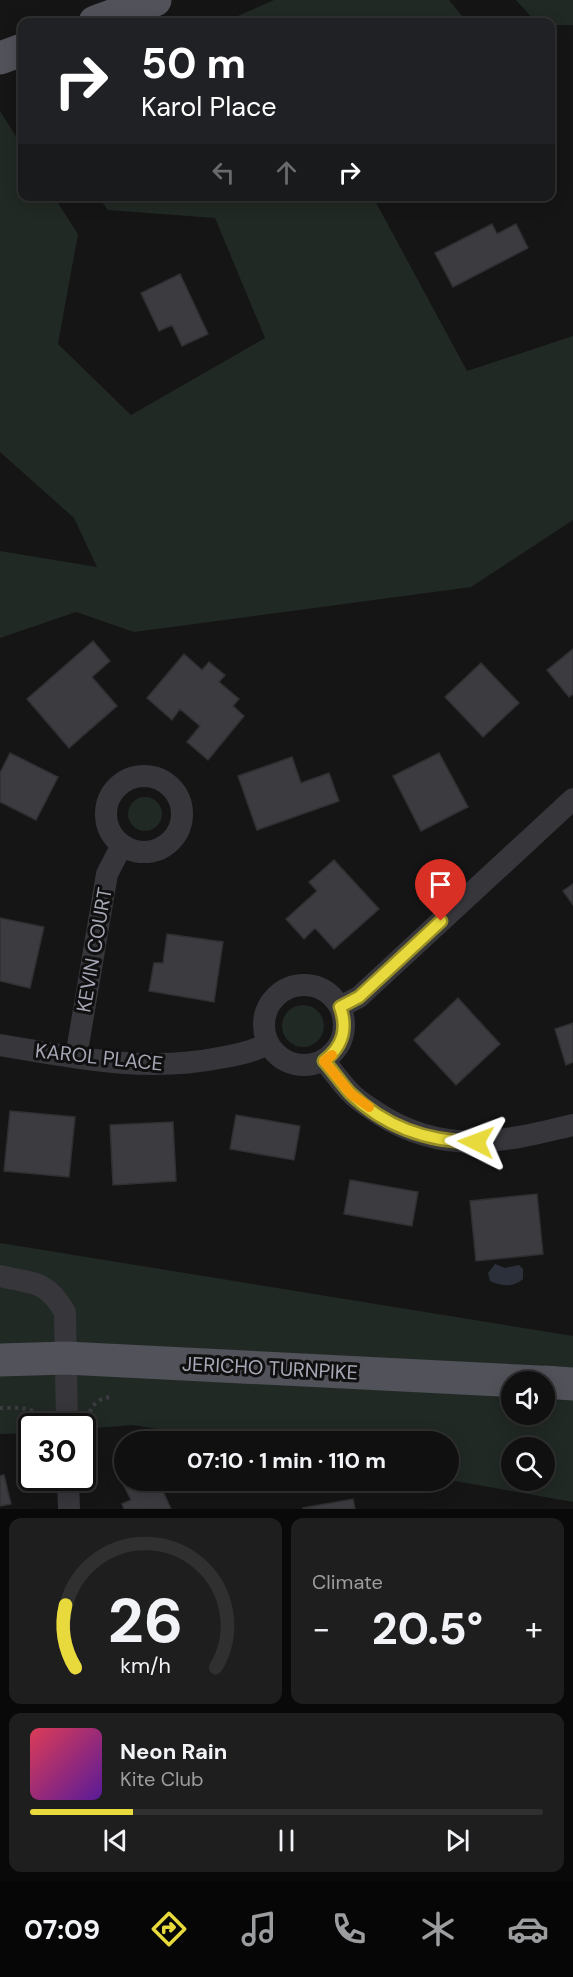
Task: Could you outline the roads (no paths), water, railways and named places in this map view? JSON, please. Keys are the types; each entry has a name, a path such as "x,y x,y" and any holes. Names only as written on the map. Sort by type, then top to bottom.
{"main road":[{"path":"106,18 154,0"},
{"path":"0,58 18,51"},
{"name":"JERICHO TURNPIKE","path":"0,1360 66,1358 501,1380"},
{"path":"555,1383 573,1384"}],"street":[{"path":"340,1007 359,997 573,799"},
{"name":"KEVIN COURT","path":"76,1057 107,874 122,845"},
{"path":"313,986 324,990 340,1007 344,1019 341,1043 324,1061 299,1066 286,1062 268,1044 264,1031 264,1017 269,1005 278,994 289,987 313,986"},
{"name":"KAROL PLACE","path":"0,1045 106,1062 164,1066 253,1052 268,1044"},
{"path":"324,1061 351,1094 374,1111 399,1127 432,1138 459,1142 493,1142 573,1125"},
{"path":"0,1276 43,1286 57,1297 65,1312 66,1358 76,1413"},
{"path":"69,1509 74,1491"}]}
